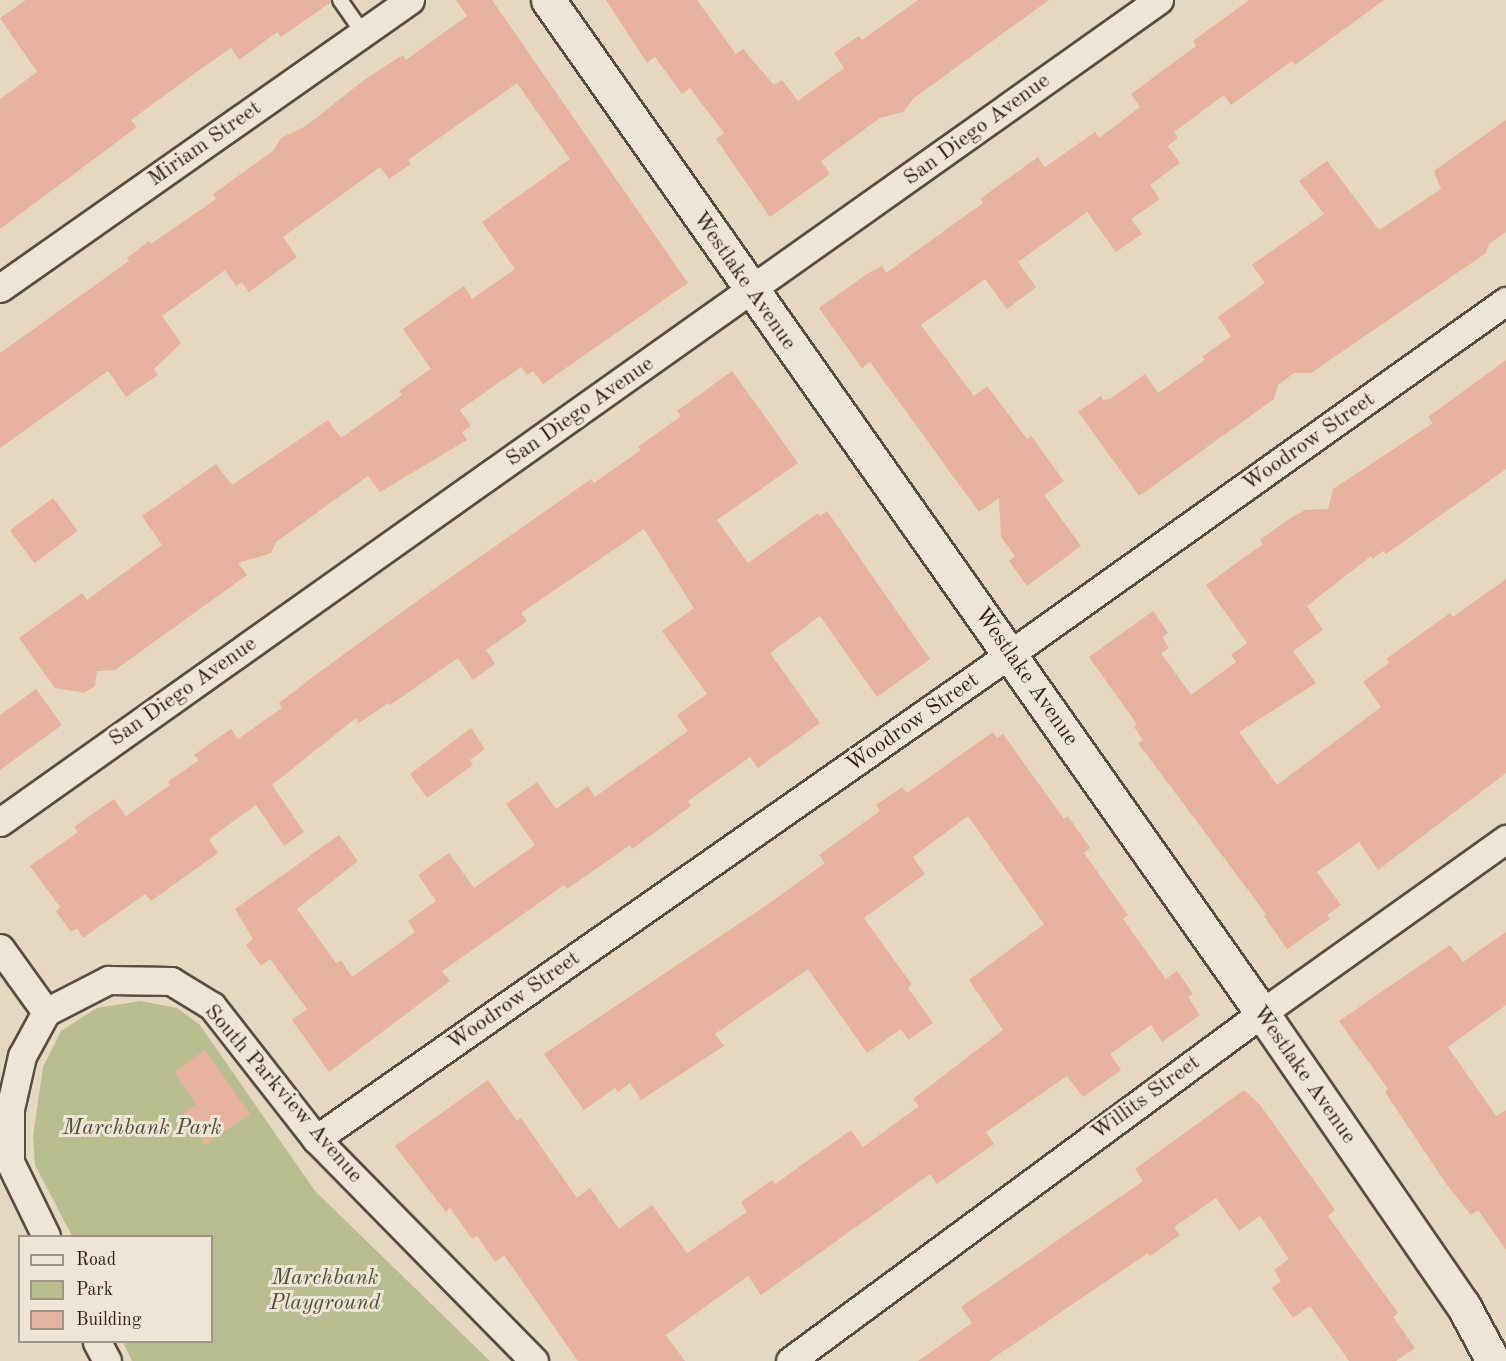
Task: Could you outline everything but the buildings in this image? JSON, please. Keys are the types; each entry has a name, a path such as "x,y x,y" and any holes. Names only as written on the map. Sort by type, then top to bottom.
{"street":[{"name":"Miriam Street","path":"0,288 410,0"},
{"name":"Westlake Avenue","path":"548,0 1262,1013 1463,1305 1493,1361"},
{"name":"San Diego Avenue","path":"0,822 1160,0"},
{"name":"Woodrow Street","path":"316,1139 1011,654 1506,302"},
{"name":"Willits Street","path":"790,1361 1262,1013 1506,839"},
{"path":"0,948 46,1012 22,1056 10,1109 5,1163 45,1235"},
{"name":"South Parkview Avenue","path":"46,1012 108,980 171,981 212,1006 316,1139 534,1361"},
{"path":"98,1343 106,1361"}],"lane":[{"path":"340,0 363,33"}],"green space":[{"name":"Marchbank Park","path":"141,1001 177,1008 200,1025 315,1191 490,1361 132,1361 123,1343 213,1343 213,1235 71,1235 35,1165 33,1136 43,1067 61,1031 97,1008"}],"park label":[{"name":"Marchbank Playground","path":"325,1290"}]}
